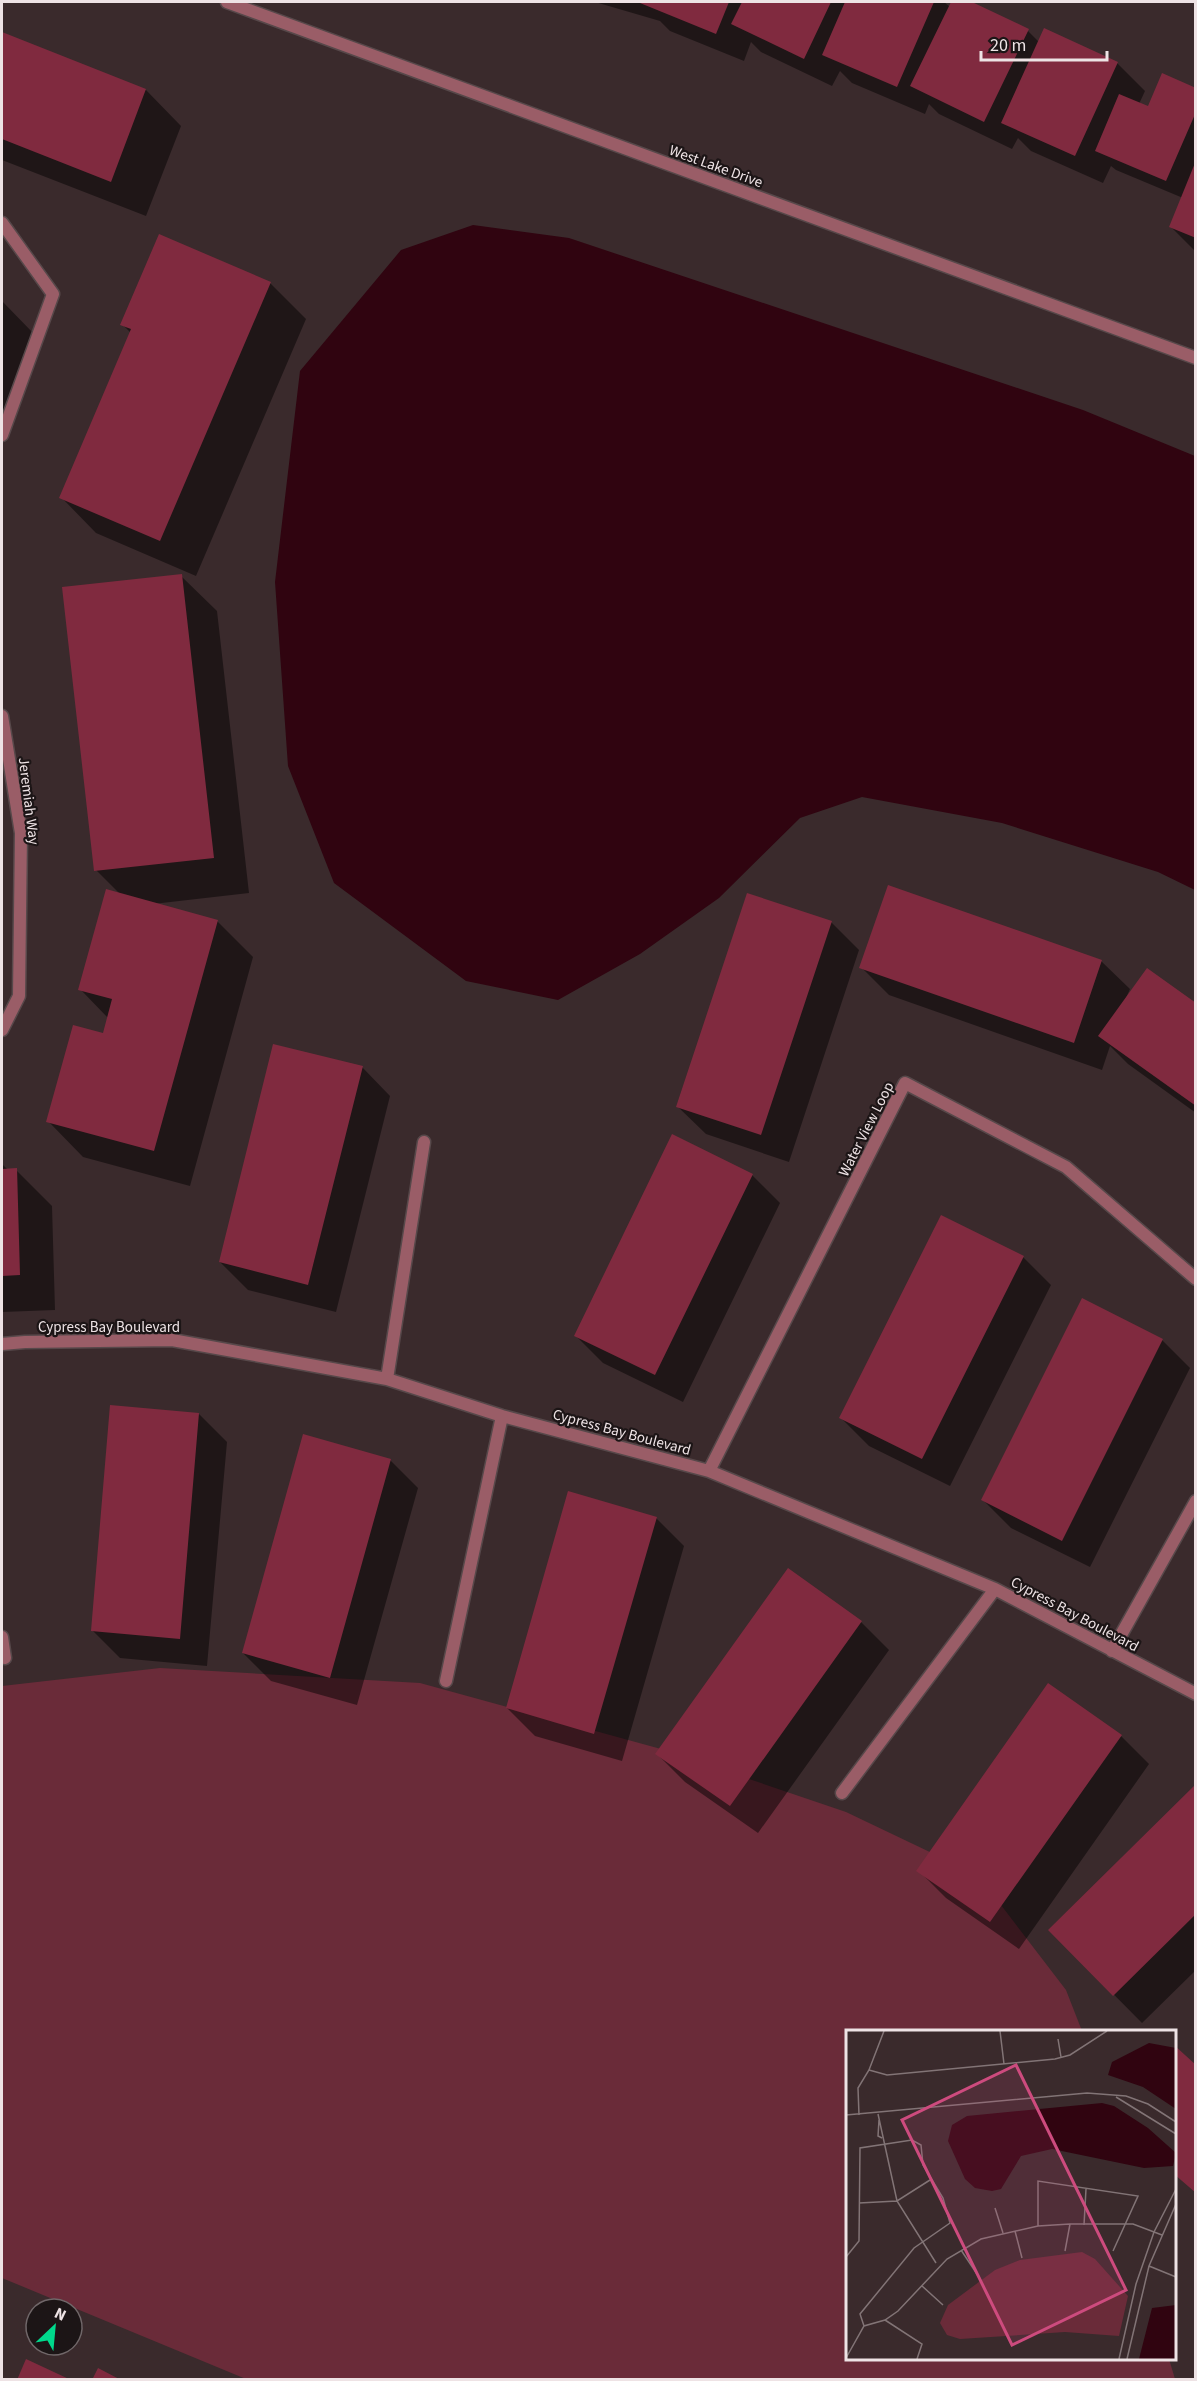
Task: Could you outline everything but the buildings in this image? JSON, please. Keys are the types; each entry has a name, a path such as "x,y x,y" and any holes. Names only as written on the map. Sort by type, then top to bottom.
{"street":[{"name":"West Lake Drive","path":"227,2 1196,358"},
{"path":"2,223 53,294 2,435"},
{"name":"Jeremiah Way","path":"2,716 21,833 19,996 2,1030"},
{"name":"Water View Loop","path":"710,1471 905,1083 1066,1167 1196,1279"},
{"path":"387,1379 424,1142"},
{"name":"Cypress Bay Boulevard","path":"2,1344 172,1340 387,1379 502,1416 710,1471 995,1589 1196,1694"},
{"path":"446,1681 502,1416"},
{"path":"1112,1651 1196,1501"},
{"path":"842,1793 995,1589"},
{"path":"2,1637 5,1658"}],"shaded area":[{"path":"473,225 569,238 1083,410 1195,456 1195,890 1158,872 1002,823 862,797 800,818 719,898 640,954 558,1000 466,981 334,883 288,766 275,582 300,371 401,250"},
{"path":"160,1668 420,1683 661,1749 846,1812 978,1875 1066,1990 1082,2030 846,2030 846,2360 1169,2360 1175,2379 246,2379 84,2312 84,2297 48,2297 2,2278 2,1686"}]}
